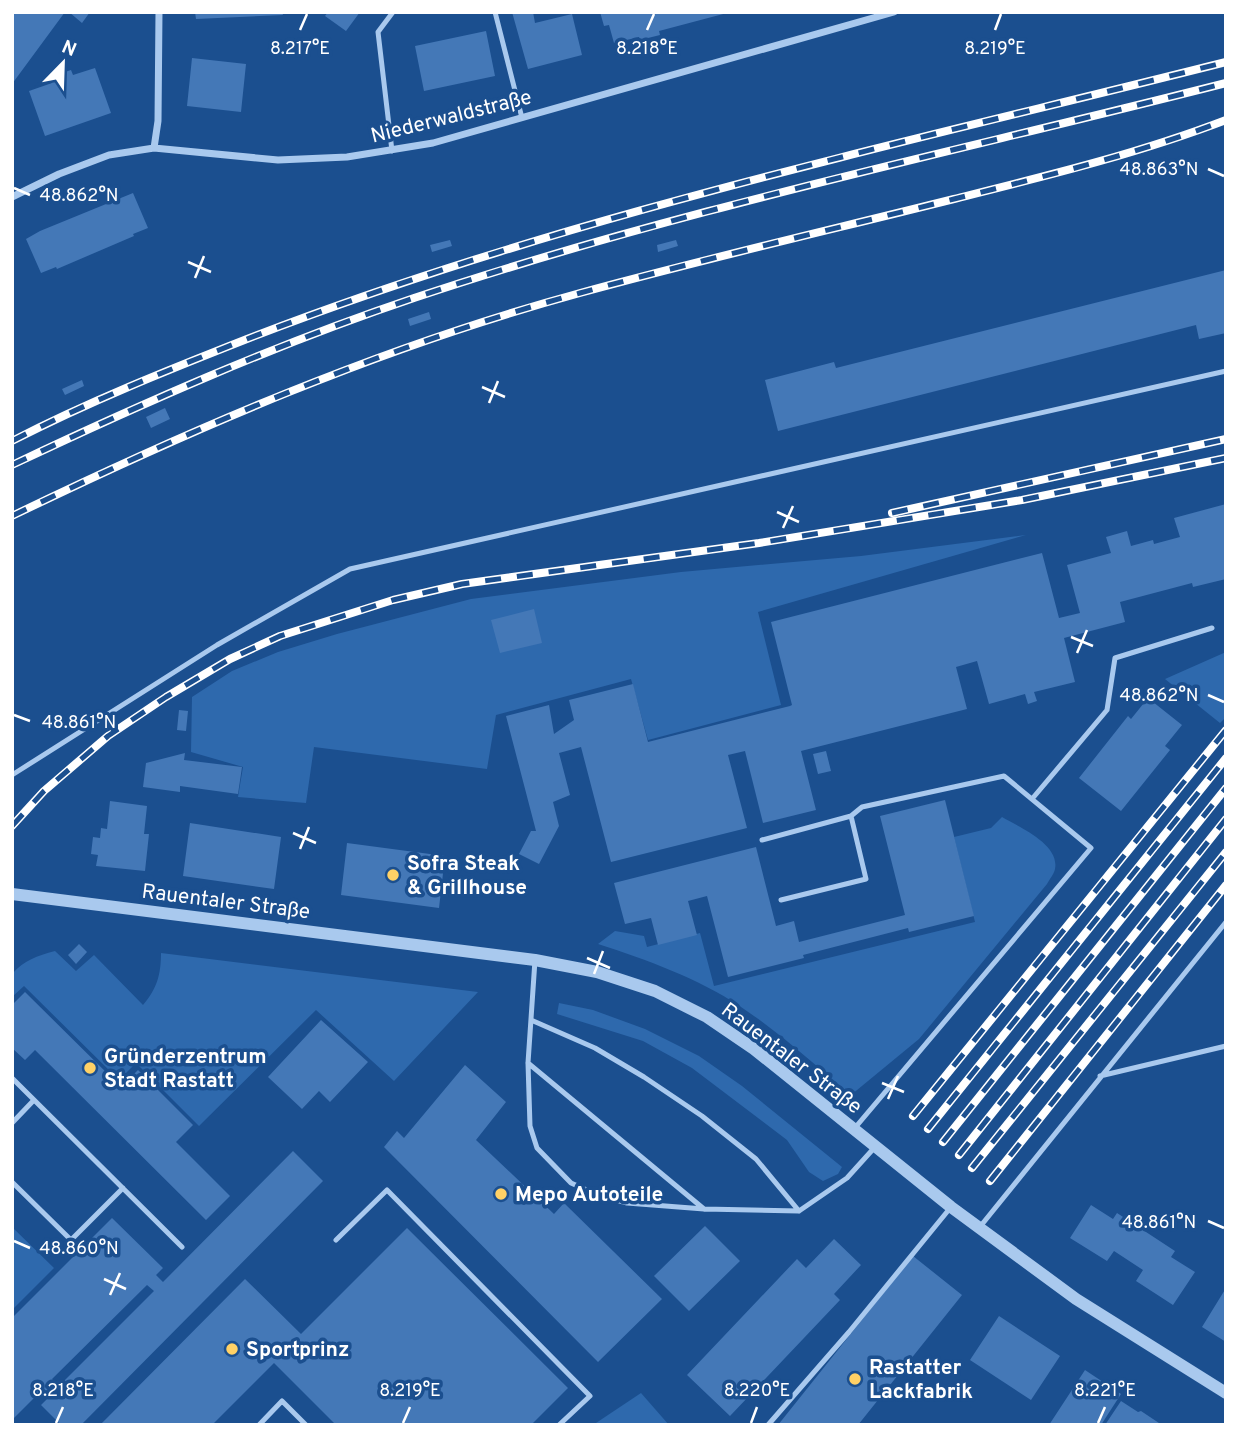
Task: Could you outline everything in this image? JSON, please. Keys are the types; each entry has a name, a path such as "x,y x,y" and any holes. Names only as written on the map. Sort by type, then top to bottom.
{"street":[{"path":"155,148 160,71 159,12"},
{"name":"Niederwaldstraße","path":"12,197 59,174 109,155 155,148 278,160 347,157 433,143 891,13"},
{"name":"Rauentaler Straße","path":"12,894 535,960 597,972 655,991 707,1017 754,1049 951,1207 1076,1299 1226,1393"}],"lane":[{"path":"392,151 378,32 393,12"},
{"path":"495,12 522,118"},
{"path":"12,775 217,645 350,569 1226,370"},
{"path":"1032,799 1107,710 1115,658 1212,628"},
{"path":"762,839 851,816 862,807 1004,776 1091,848 854,1129"},
{"path":"781,900 866,879 851,816"},
{"path":"979,1228 1226,922"},
{"path":"535,960 528,1063 530,1126 537,1148 571,1183 598,1195 627,1203 704,1209 799,1211 847,1178 876,1147"},
{"path":"531,1020 595,1048 702,1116 756,1160 799,1211"},
{"path":"1100,1076 1226,1046"},
{"path":"528,1063 704,1209"},
{"path":"12,1078 182,1247"},
{"path":"12,1123 34,1100"},
{"path":"12,1182 71,1240 124,1188"},
{"path":"336,1240 387,1191 590,1396 559,1425"},
{"path":"768,1425 849,1332 951,1207"},
{"path":"258,1425 282,1401 306,1425"}],"shaded area":[{"path":"1026,535 758,612 781,705 648,740 631,679 496,715 487,769 314,747 306,803 238,797 243,767 191,752 192,697 232,671 278,652 337,634 471,599 681,572 861,556"},
{"path":"1226,652 1226,717 1220,723 1165,679"},
{"path":"1002,817 1045,844 1055,860 1053,875 919,1039 851,1095 770,1028 725,997 672,971 598,944 615,931 644,936 647,947 700,933 714,986 975,922 954,837 991,828"},
{"path":"55,951 76,971 94,955 143,1005 157,981 161,953 478,992 394,1081 316,1010 199,1126 136,1063 119,1080 24,986 12,997 12,974 31,959"},
{"path":"559,1003 593,1010 645,1029 699,1056 742,1086 842,1167 838,1174 823,1181 809,1172 787,1140 692,1068 643,1041 557,1014"},
{"path":"12,1227 54,1268 12,1310"},
{"path":"641,1393 669,1425 593,1425"}],"building":[{"path":"12,12 65,12 12,84"},
{"path":"69,12 90,12 82,23"},
{"path":"195,12 282,12 283,15 196,19"},
{"path":"328,12 360,12 346,31 325,16"},
{"path":"512,12 533,12 535,23 572,14 582,55 528,69"},
{"path":"600,12 727,13 659,31 660,35 614,43 609,25 604,26"},
{"path":"486,31 495,76 424,91 415,46"},
{"path":"192,58 246,64 241,112 187,106"},
{"path":"95,68 111,113 45,136 29,91 52,83 50,77 71,70 73,75"},
{"path":"133,193 148,228 57,269 56,267 41,273 26,239"},
{"path":"450,240 452,246 432,252 430,245"},
{"path":"676,240 678,246 658,252 657,245"},
{"path":"1226,270 1226,333 1199,339 1196,325 778,431 765,380 834,362 836,368"},
{"path":"429,312 431,319 410,326 408,319"},
{"path":"82,380 84,386 65,395 62,389"},
{"path":"165,408 170,419 151,428 146,417"},
{"path":"1226,504 1226,579 1193,587 1192,583 1120,602 1125,622 1064,638 1075,682 1034,692 1037,701 1028,704 1025,694 989,704 977,661 956,667 967,709 801,751 816,810 763,823 745,751 728,755 747,828 611,862 581,747 559,753 570,795 553,802 559,826 539,864 519,854 531,831 536,831 506,716 549,705 554,734 574,720 569,700 633,684 648,742 790,706 792,705 771,622 1042,553 1059,618 1080,613 1067,565 1111,553 1106,537 1127,531 1131,546 1153,540 1154,544 1180,537 1174,518"},
{"path":"534,609 542,643 500,653 491,620"},
{"path":"1148,698 1182,725 1165,746 1170,750 1121,811 1079,778 1128,716 1131,719"},
{"path":"179,710 188,711 186,731 177,730"},
{"path":"826,751 831,771 818,774 813,754"},
{"path":"185,753 184,760 242,767 238,794 180,786 180,792 143,787 146,763"},
{"path":"945,800 974,916 909,932 908,928 728,977 707,896 688,901 697,935 658,945 651,918 625,924 614,883 756,847 776,926 794,921 799,942 905,915 880,816"},
{"path":"110,801 147,806 144,834 149,834 145,871 96,866 98,855 91,854 93,837 100,838 101,828 107,829"},
{"path":"190,823 281,837 274,889 183,876"},
{"name":"Sofra Steak & Grillhouse","path":"347,843 445,856 439,908 341,895"},
{"path":"79,944 87,952 76,964 68,955"},
{"path":"25,992 121,1087 138,1070 193,1125 176,1142 230,1196 206,1220 35,1050 25,1060 12,1048 12,1005"},
{"path":"321,1020 368,1062 330,1102 319,1091 302,1109 268,1077"},
{"path":"465,1065 506,1102 476,1140 554,1214 564,1203 662,1299 598,1362 384,1147 397,1131 404,1138"},
{"path":"293,1151 323,1181 81,1425 61,1425 41,1405 50,1396 43,1389 12,1420 12,1318 112,1218 163,1268 156,1275 163,1282","holes":["147,1285 154,1291 59,1386 52,1379"]},
{"path":"1091,1205 1113,1219 1117,1213 1175,1251 1171,1257 1195,1272 1173,1305 1136,1281 1143,1270 1114,1251 1107,1261 1070,1238"},
{"path":"705,1226 740,1261 689,1311 654,1276"},
{"path":"407,1228 568,1388 531,1425 336,1425 274,1363 212,1425 100,1425 245,1279 301,1334"},
{"path":"834,1239 861,1265 834,1294 840,1300 730,1416 687,1375 797,1259 806,1268"},
{"name":"Rastatter Lackfabrik","path":"913,1256 962,1295 858,1425 778,1425"},
{"path":"1226,1288 1226,1342 1202,1327"},
{"path":"999,1316 1060,1356 1031,1400 970,1360"},
{"path":"1085,1370 1121,1394 1101,1425 1049,1425"},
{"path":"1121,1401 1138,1412 1141,1411 1162,1425 1105,1425"}],"railway":[{"path":"12,441 99,400 247,339 367,295 487,256 732,186 1226,62"},
{"path":"12,465 261,355 414,298 514,266 716,209 1226,83"},
{"path":"12,516 151,451 291,391 506,314 720,256 1091,164 1226,120"},
{"path":"892,513 1226,439"},
{"path":"12,826 44,791 108,736 230,659 280,636 393,600 462,584 759,543 1022,500 1226,458"},
{"path":"913,1116 1226,730"},
{"path":"928,1129 1226,758"},
{"path":"943,1142 1226,788"},
{"path":"959,1155 1226,819"},
{"path":"972,1168 1226,852"},
{"path":"990,1181 1226,885"}],"place":[{"name":"Sofra Steak & Grillhouse","path":"393,875"},
{"name":"Gründerzentrum Stadt Rastatt","path":"90,1068"},
{"name":"Mepo Autoteile","path":"501,1194"},
{"name":"Sportprinz","path":"232,1349"},
{"name":"Rastatter Lackfabrik","path":"855,1379"}]}
